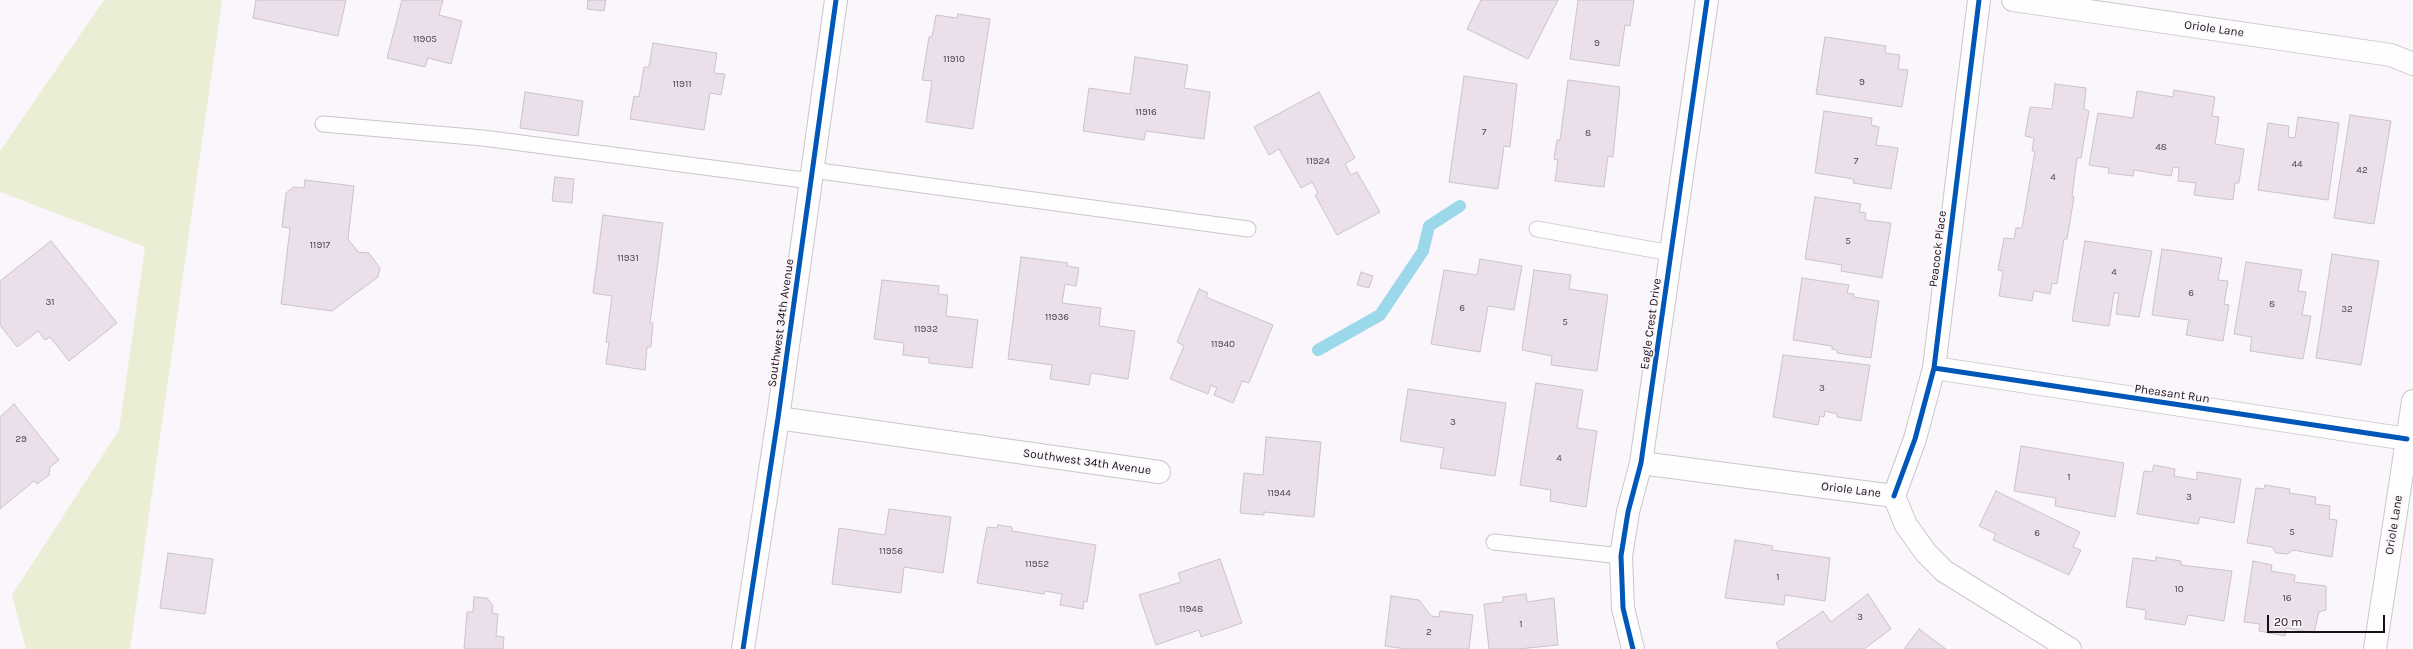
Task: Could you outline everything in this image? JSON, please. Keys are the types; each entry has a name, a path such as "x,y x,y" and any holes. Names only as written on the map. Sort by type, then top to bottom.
{"street":[{"name":"Southwest 34th Avenue","path":"743,649 778,418 836,0"},
{"name":"Eagle Crest Drive","path":"1633,649 1623,608 1621,556 1628,512 1641,464 1707,0"},
{"name":"Peacock Place","path":"1894,496 1915,440 1934,368 1978,0"},
{"name":"Oriole Lane","path":"2013,0 2391,55 2413,64"},
{"name":"Pheasant Run","path":"1934,368 2407,439"},
{"name":"Oriole Lane","path":"2375,649 2413,400"},
{"name":"Southwest 34th Avenue","path":"778,418 1159,472"},
{"name":"Oriole Lane","path":"1641,464 1894,496 1906,525 1926,553 1944,571 2070,649"}],"lane":[{"path":"323,124 483,138 811,175 1248,229"},
{"path":"1537,229 1671,253"},
{"path":"1494,542 1621,556"}],"green space":[{"path":"104,0 222,0 130,649 26,649 12,595 119,430 145,247 0,192 0,151"}],"building":[{"path":"256,0 346,0 338,36 253,18"},
{"path":"402,0 443,0 439,15 462,21 451,64 428,58 425,67 387,58"},
{"path":"588,0 606,0 604,11 587,9"},
{"path":"1481,0 1558,0 1528,59 1467,29"},
{"path":"1578,0 1634,0 1630,26 1625,25 1619,66 1570,59"},
{"path":"958,14 990,19 973,129 926,122 932,81 922,80 929,37 932,37 936,15 957,18"},
{"path":"1825,37 1886,46 1885,53 1900,55 1898,69 1908,70 1902,107 1816,94"},
{"path":"653,43 717,53 714,73 725,74 721,95 710,93 704,130 630,119 634,96 639,97 644,67 649,67"},
{"path":"1135,57 1188,65 1184,88 1210,92 1204,139 1146,131 1144,140 1083,131 1089,88 1130,94"},
{"path":"1464,76 1517,84 1510,147 1504,146 1498,189 1449,182"},
{"path":"1568,80 1620,87 1613,157 1608,156 1604,187 1555,181 1558,160 1554,159 1557,140 1560,140"},
{"path":"2055,84 2086,88 2084,109 2089,111 2081,158 2077,158 2072,196 2074,197 2067,239 2064,239 2057,284 2052,283 2050,294 2034,291 2032,301 1999,296 2003,271 1998,270 2004,238 2014,239 2016,228 2022,228 2035,151 2032,151 2034,138 2025,136 2030,107 2052,109"},
{"path":"2174,90 2215,97 2212,116 2219,117 2215,144 2244,149 2239,183 2235,183 2233,200 2194,195 2196,183 2178,181 2179,168 2173,167 2171,176 2134,170 2133,176 2108,173 2109,168 2089,165 2098,113 2133,118 2137,91 2173,97"},
{"path":"525,92 583,101 578,136 520,128"},
{"path":"1319,92 1355,158 1345,164 1351,175 1357,172 1380,212 1337,235 1315,195 1318,193 1312,182 1301,188 1279,149 1269,155 1254,127"},
{"path":"1824,111 1872,118 1871,125 1879,127 1876,145 1898,148 1891,189 1853,183 1854,179 1815,173"},
{"path":"2350,115 2391,121 2374,224 2334,218"},
{"path":"2298,117 2339,123 2328,200 2258,190 2268,123 2289,126 2288,137 2295,138"},
{"path":"555,177 574,179 572,203 552,201"},
{"path":"305,180 354,186 348,239 358,252 369,253 380,268 378,277 332,311 281,304 290,228 282,227 286,193 294,187 304,188"},
{"path":"1815,197 1861,204 1859,212 1866,213 1865,220 1891,223 1882,278 1841,271 1842,265 1805,259"},
{"path":"603,215 663,223 650,323 653,323 651,347 647,347 645,370 606,364 609,342 606,342 612,296 593,293"},
{"path":"51,241 117,323 69,361 50,337 45,340 38,331 17,347 0,325 0,281"},
{"path":"2085,241 2152,251 2139,317 2116,314 2119,293 2114,293 2109,326 2072,321"},
{"path":"2162,249 2222,258 2218,280 2228,281 2224,304 2229,305 2223,341 2186,335 2189,320 2152,315"},
{"path":"2332,254 2379,261 2361,365 2316,358"},
{"path":"1021,257 1068,263 1067,266 1079,268 1076,286 1065,284 1062,303 1101,308 1099,326 1135,331 1128,379 1091,373 1089,385 1050,379 1052,365 1008,359"},
{"path":"1480,259 1522,266 1514,310 1488,306 1480,352 1431,344 1444,270 1477,275"},
{"path":"2246,262 2302,270 2298,291 2306,292 2302,315 2311,316 2303,359 2250,351 2252,337 2234,334"},
{"path":"1534,270 1571,275 1569,289 1608,295 1597,371 1551,365 1552,356 1522,350"},
{"path":"1361,272 1373,276 1369,288 1357,285"},
{"path":"1802,278 1849,285 1847,293 1854,294 1853,297 1879,301 1871,358 1837,353 1837,350 1832,349 1832,346 1793,340"},
{"path":"882,280 939,286 938,294 948,295 946,316 978,320 972,368 929,363 929,358 903,355 904,343 874,339"},
{"path":"1199,289 1208,293 1206,297 1273,325 1249,383 1242,381 1233,403 1214,395 1217,388 1211,385 1208,394 1170,379 1184,346 1177,342"},
{"path":"1783,355 1870,365 1861,421 1837,417 1837,414 1825,411 1824,417 1820,416 1818,425 1773,417"},
{"path":"1536,383 1583,390 1577,428 1597,431 1586,507 1550,501 1551,490 1520,485"},
{"path":"1408,389 1506,403 1495,476 1440,468 1444,448 1400,441"},
{"path":"14,404 59,460 50,467 49,475 37,484 34,481 0,509 0,417"},
{"path":"1266,437 1321,442 1314,517 1264,512 1264,515 1240,513 1244,473 1263,475"},
{"path":"2021,446 2124,463 2115,517 2055,506 2056,498 2014,491"},
{"path":"2154,465 2175,469 2174,476 2197,480 2197,472 2241,479 2234,523 2200,517 2198,524 2137,514 2144,471 2152,472"},
{"path":"2265,485 2290,489 2289,493 2316,497 2315,504 2330,506 2329,519 2337,520 2332,557 2293,550 2288,554 2276,553 2272,547 2247,543 2256,488 2264,489"},
{"path":"1996,491 2080,532 2073,547 2081,550 2069,575 1993,540 1996,534 1979,526"},
{"path":"889,509 951,517 943,573 904,567 901,593 832,584 839,528 885,535"},
{"path":"998,525 1012,527 1012,531 1096,545 1087,602 1084,601 1083,609 1060,605 1062,594 1045,591 1044,594 977,583 987,527 997,528"},
{"path":"1735,540 1773,546 1772,550 1830,558 1825,601 1785,595 1784,605 1725,598"},
{"path":"168,553 213,559 205,614 160,608"},
{"path":"2156,557 2181,561 2181,565 2232,571 2224,621 2188,615 2185,625 2145,619 2146,610 2126,607 2133,558 2156,561"},
{"path":"1220,559 1242,623 1201,637 1199,630 1156,645 1139,595 1181,582 1178,573"},
{"path":"2253,561 2272,565 2271,571 2295,575 2294,582 2326,586 2326,610 2319,612 2314,633 2286,628 2285,636 2259,631 2260,624 2244,622"},
{"path":"1526,594 1527,602 1554,598 1558,645 1518,649 1489,649 1484,604 1503,602 1503,597"},
{"path":"1868,594 1891,629 1864,649 1779,649 1776,643 1823,611 1831,622"},
{"path":"1391,596 1419,600 1431,616 1439,617 1440,611 1473,615 1469,649 1406,649 1385,646"},
{"path":"474,597 487,598 493,606 492,613 498,614 496,636 504,637 503,649 464,649 467,612 473,612"},
{"path":"1919,629 1946,649 1904,649"}],"waterway":[{"path":"1318,350 1380,315 1423,251 1429,226 1460,206"}],"cycle path":[{"path":"743,649 778,418 836,0"},
{"path":"1633,649 1623,608 1621,556 1628,512 1641,463 1707,0"},
{"path":"1894,496 1915,439 1934,368 1979,0"},
{"path":"1934,368 2407,439"}]}
